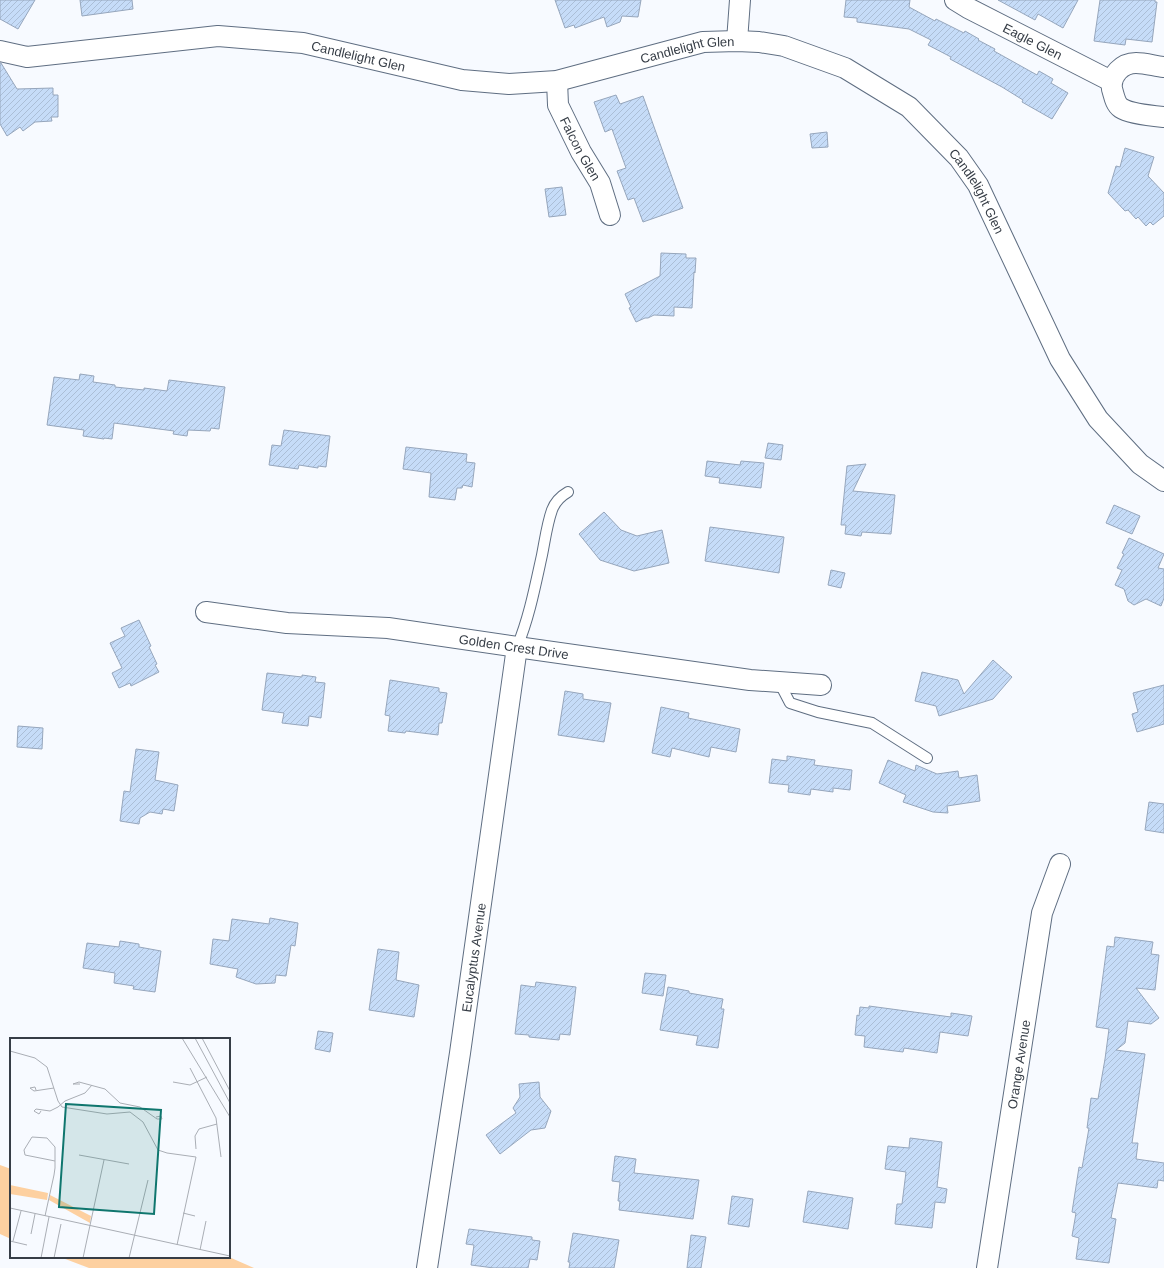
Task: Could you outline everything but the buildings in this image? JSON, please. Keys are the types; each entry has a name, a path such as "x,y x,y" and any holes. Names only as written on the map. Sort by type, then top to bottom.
{"street":[{"path":"737,41 740,0"},
{"name":"Eagle Glen","path":"955,0 1111,81"},
{"name":"Candlelight Glen","path":"0,51 27,57 218,36 303,43 462,80 509,84 556,81 704,42 737,41 759,42 784,46 845,68 909,107 959,158 978,185 1060,359 1098,420 1140,464 1164,481"},
{"path":"1164,67 1136,63 1125,65 1116,72 1111,81 1114,98 1120,107 1128,111 1164,117"},
{"name":"Falcon Glen","path":"556,81 558,105 581,152 600,183 610,216"},
{"name":"Golden Crest Drive","path":"206,612 287,623 388,628 517,648 750,680 821,685"},
{"name":"Eucalyptus Avenue","path":"427,1268 461,1046 517,648"},
{"name":"Orange Avenue","path":"988,1268 1042,913 1060,864"}],"lane":[{"path":"517,648 529,613 552,509 560,496 568,492"},
{"path":"779,682 790,703 818,712 872,723 927,758"}],"shaded area":[{"path":"0,1165 10,1169 10,1239 0,1234"},
{"path":"230,1257 254,1268 89,1268 63,1258"}]}
